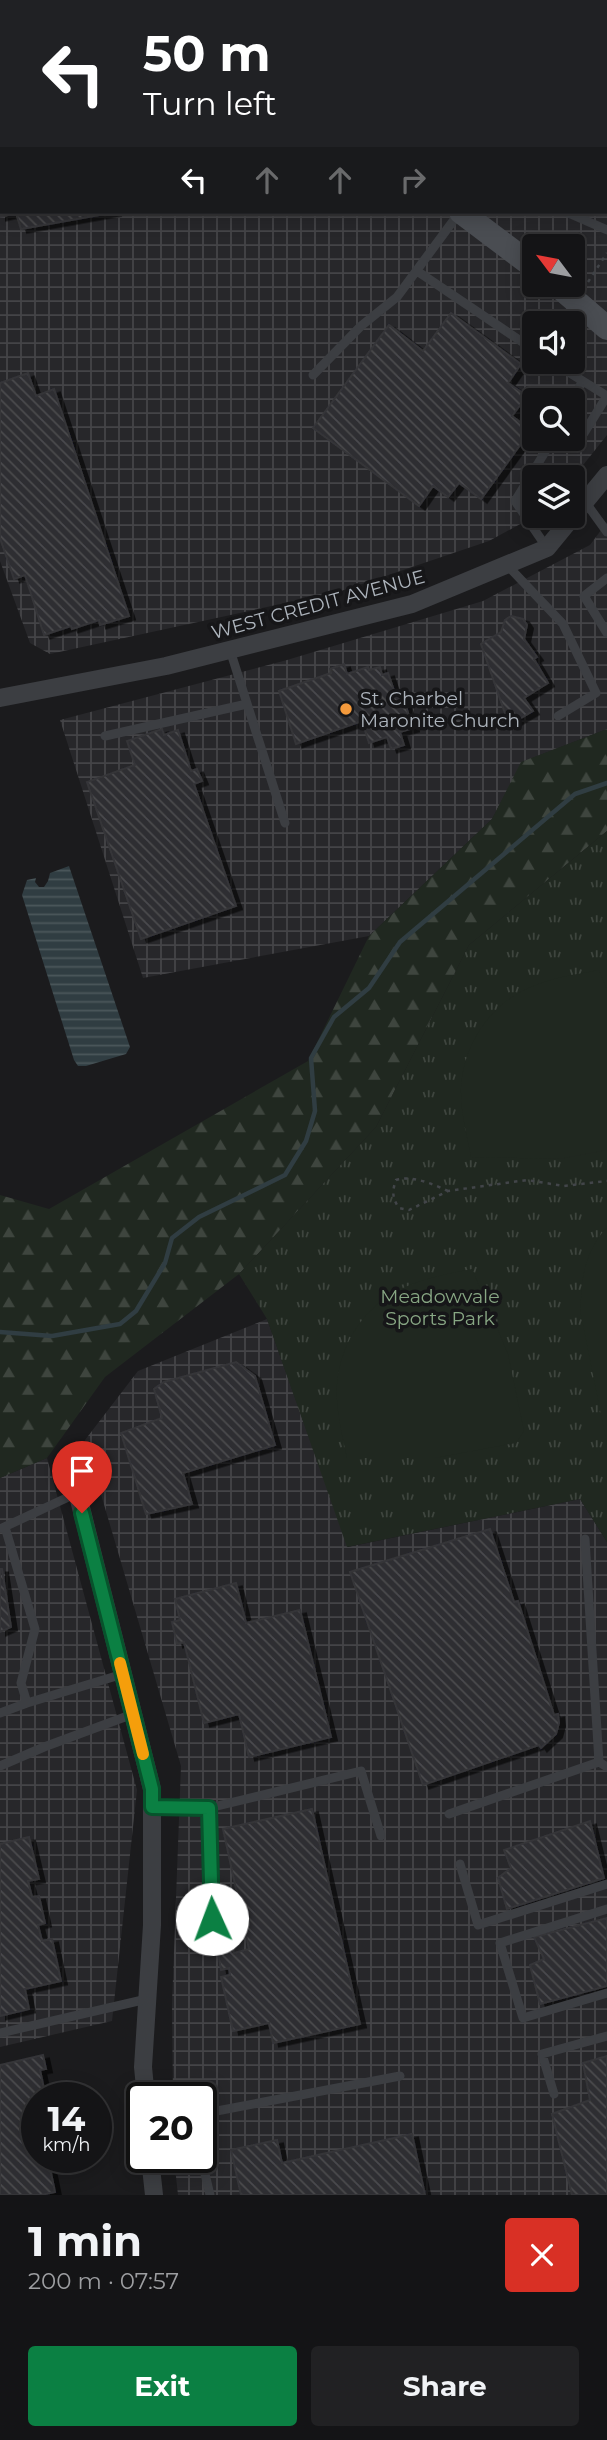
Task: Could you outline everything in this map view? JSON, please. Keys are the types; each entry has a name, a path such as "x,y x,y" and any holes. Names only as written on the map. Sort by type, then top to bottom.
{"main road":[{"path":"463,214 522,258"},
{"path":"572,298 607,328"}],"street":[{"name":"WEST CREDIT AVENUE","path":"0,698 166,666 412,604 547,548 607,475"},
{"path":"75,1484 152,1789 152,1925 143,2067 144,2082"},
{"path":"150,2173 151,2194"}],"lane":[{"path":"313,376 361,326 397,297 459,214"},
{"path":"571,214 607,230"},
{"path":"417,271 522,342"},
{"path":"570,374 607,396 585,431"},
{"path":"579,388 582,382"},
{"path":"546,451 515,501 547,548"},
{"path":"586,503 607,532"},
{"path":"507,565 563,624 596,693 558,716"},
{"path":"607,578 584,596 607,633"},
{"path":"230,649 285,823"},
{"path":"105,736 247,704"},
{"path":"27,1703 21,1683 35,1629 3,1528 75,1484"},
{"path":"449,1814 603,1764 585,1539"},
{"path":"0,1713 123,1674"},
{"path":"0,1766 133,1714"},
{"path":"152,1807 209,1808 361,1771 381,1836"},
{"path":"209,1808 212,1919"},
{"path":"460,1864 478,1925 607,1884"},
{"path":"607,1909 500,1943 523,2018 607,1993"},
{"path":"0,2033 147,1999"},
{"path":"554,2094 542,2054 607,2036"},
{"path":"217,2111 400,2076"},
{"path":"205,2173 210,2195"}],"path":[{"path":"588,282 607,253"},
{"path":"448,1191 435,1184 404,1178 396,1180 393,1200 399,1208 409,1210 448,1191 527,1180 564,1186 607,1181"}],"shaded area":[{"path":"0,214 607,214 607,435 583,465 522,465 522,523 489,541 341,591 50,654 30,643 0,561"},
{"path":"607,522 607,729 522,762 492,819 369,936 143,978 60,720 287,660 483,601 590,545"},
{"path":"69,866 130,1047 126,1054 86,1066 78,1066 74,1060 22,895 27,880 36,878 35,882 39,887 44,887 50,873"},
{"path":"267,1319 348,1547 580,1499 607,1542 607,2195 178,2195 176,2173 217,2173 217,2082 173,2082 172,2004 181,1766 85,1440 138,1371"},
{"path":"47,1458 137,1790 112,2021 0,2047 0,1478"}],"green space":[{"path":"607,729 607,831 469,945 376,1127 239,1274 105,1377 47,1458 0,1478 0,1195 49,1209 308,1061 369,936 492,819 521,762"},
{"name":"Meadowvale Sports Park","path":"607,831 607,1542 580,1499 347,1547 267,1319 239,1274 376,1127 469,945"},
{"path":"599,970 607,990 607,1150 559,1159 471,1157 462,1109 462,1076 466,1059 482,1027 505,1002 520,992 551,980"},
{"path":"607,1227 607,1445 581,1315 581,1303 588,1257"},
{"path":"472,1269 508,1354 524,1431 516,1443 435,1458 347,1458 338,1414 337,1381 346,1346 355,1330 365,1316 393,1293 425,1280"}],"building":[{"path":"16,214 105,214 21,229"},
{"path":"451,313 521,364 508,383 522,393 522,403 512,416 522,423 522,442 481,499 459,483 448,497 433,486 419,506 313,428 389,325 423,351"},
{"path":"28,373 36,396 54,389 129,616 100,625 99,620 72,629 71,626 44,635 25,575 14,579 0,538 0,383"},
{"path":"511,616 523,619 527,625 524,639 537,657 534,659 548,683 524,698 533,711 509,725 481,644 501,632 505,620"},
{"name":"St. Charbel Maronite Church","path":"344,664 347,674 368,667 369,670 380,667 382,675 388,673 396,696 402,694 413,728 400,732 404,745 391,749 387,737 369,743 362,721 296,744 279,691 331,673 330,669"},
{"path":"162,729 164,735 178,730 191,771 197,769 202,781 194,784 236,906 141,939 87,782 135,765 127,741"},
{"path":"236,1362 255,1376 275,1445 183,1473 192,1504 146,1514 121,1433 162,1418 154,1389 164,1382"},
{"path":"490,1529 514,1602 518,1601 554,1715 558,1714 559,1723 556,1734 541,1748 539,1745 423,1785 350,1572"},
{"path":"0,1569 11,1627 0,1632"},
{"path":"236,1583 246,1623 300,1610 331,1737 249,1757 239,1714 204,1723 184,1642 177,1644 172,1622 180,1620 175,1599"},
{"path":"312,1809 360,2024 273,2043 269,2023 233,2031 221,1977 230,1975 229,1968 221,1970 218,1952 233,1949 234,1953 249,1949 223,1829"},
{"path":"590,1821 604,1878 507,1909 498,1878 511,1868 504,1850"},
{"path":"29,1837 39,1879 28,1881 32,1897 39,1896 45,1923 38,1925 42,1941 52,1939 61,1981 25,1989 29,2009 0,2016 0,1844"},
{"path":"607,1918 607,1986 540,2004 530,1965 544,1959 534,1937"},
{"path":"43,2055 46,2069 40,2070 43,2082 21,2082 21,2173 51,2173 55,2192 41,2195 0,2195 0,2065"},
{"path":"607,2056 607,2195 572,2195 552,2114 590,2100 583,2063"},
{"path":"412,2134 425,2195 241,2195 231,2150 277,2140 282,2163"}],"waterway":[{"path":"0,1332 52,1336 120,1324 136,1311 165,1263 172,1238 199,1217 285,1175 306,1141 315,1111 311,1058 334,1017 369,988 400,942 575,794 607,783"}],"slow traffic":[{"path":"120,1663 143,1754"}],"place":[{"name":"St. Charbel Maronite Church","path":"346,709"}],"route":[{"path":"82,1513 152,1789 152,1807 209,1808 212,1919"}]}
